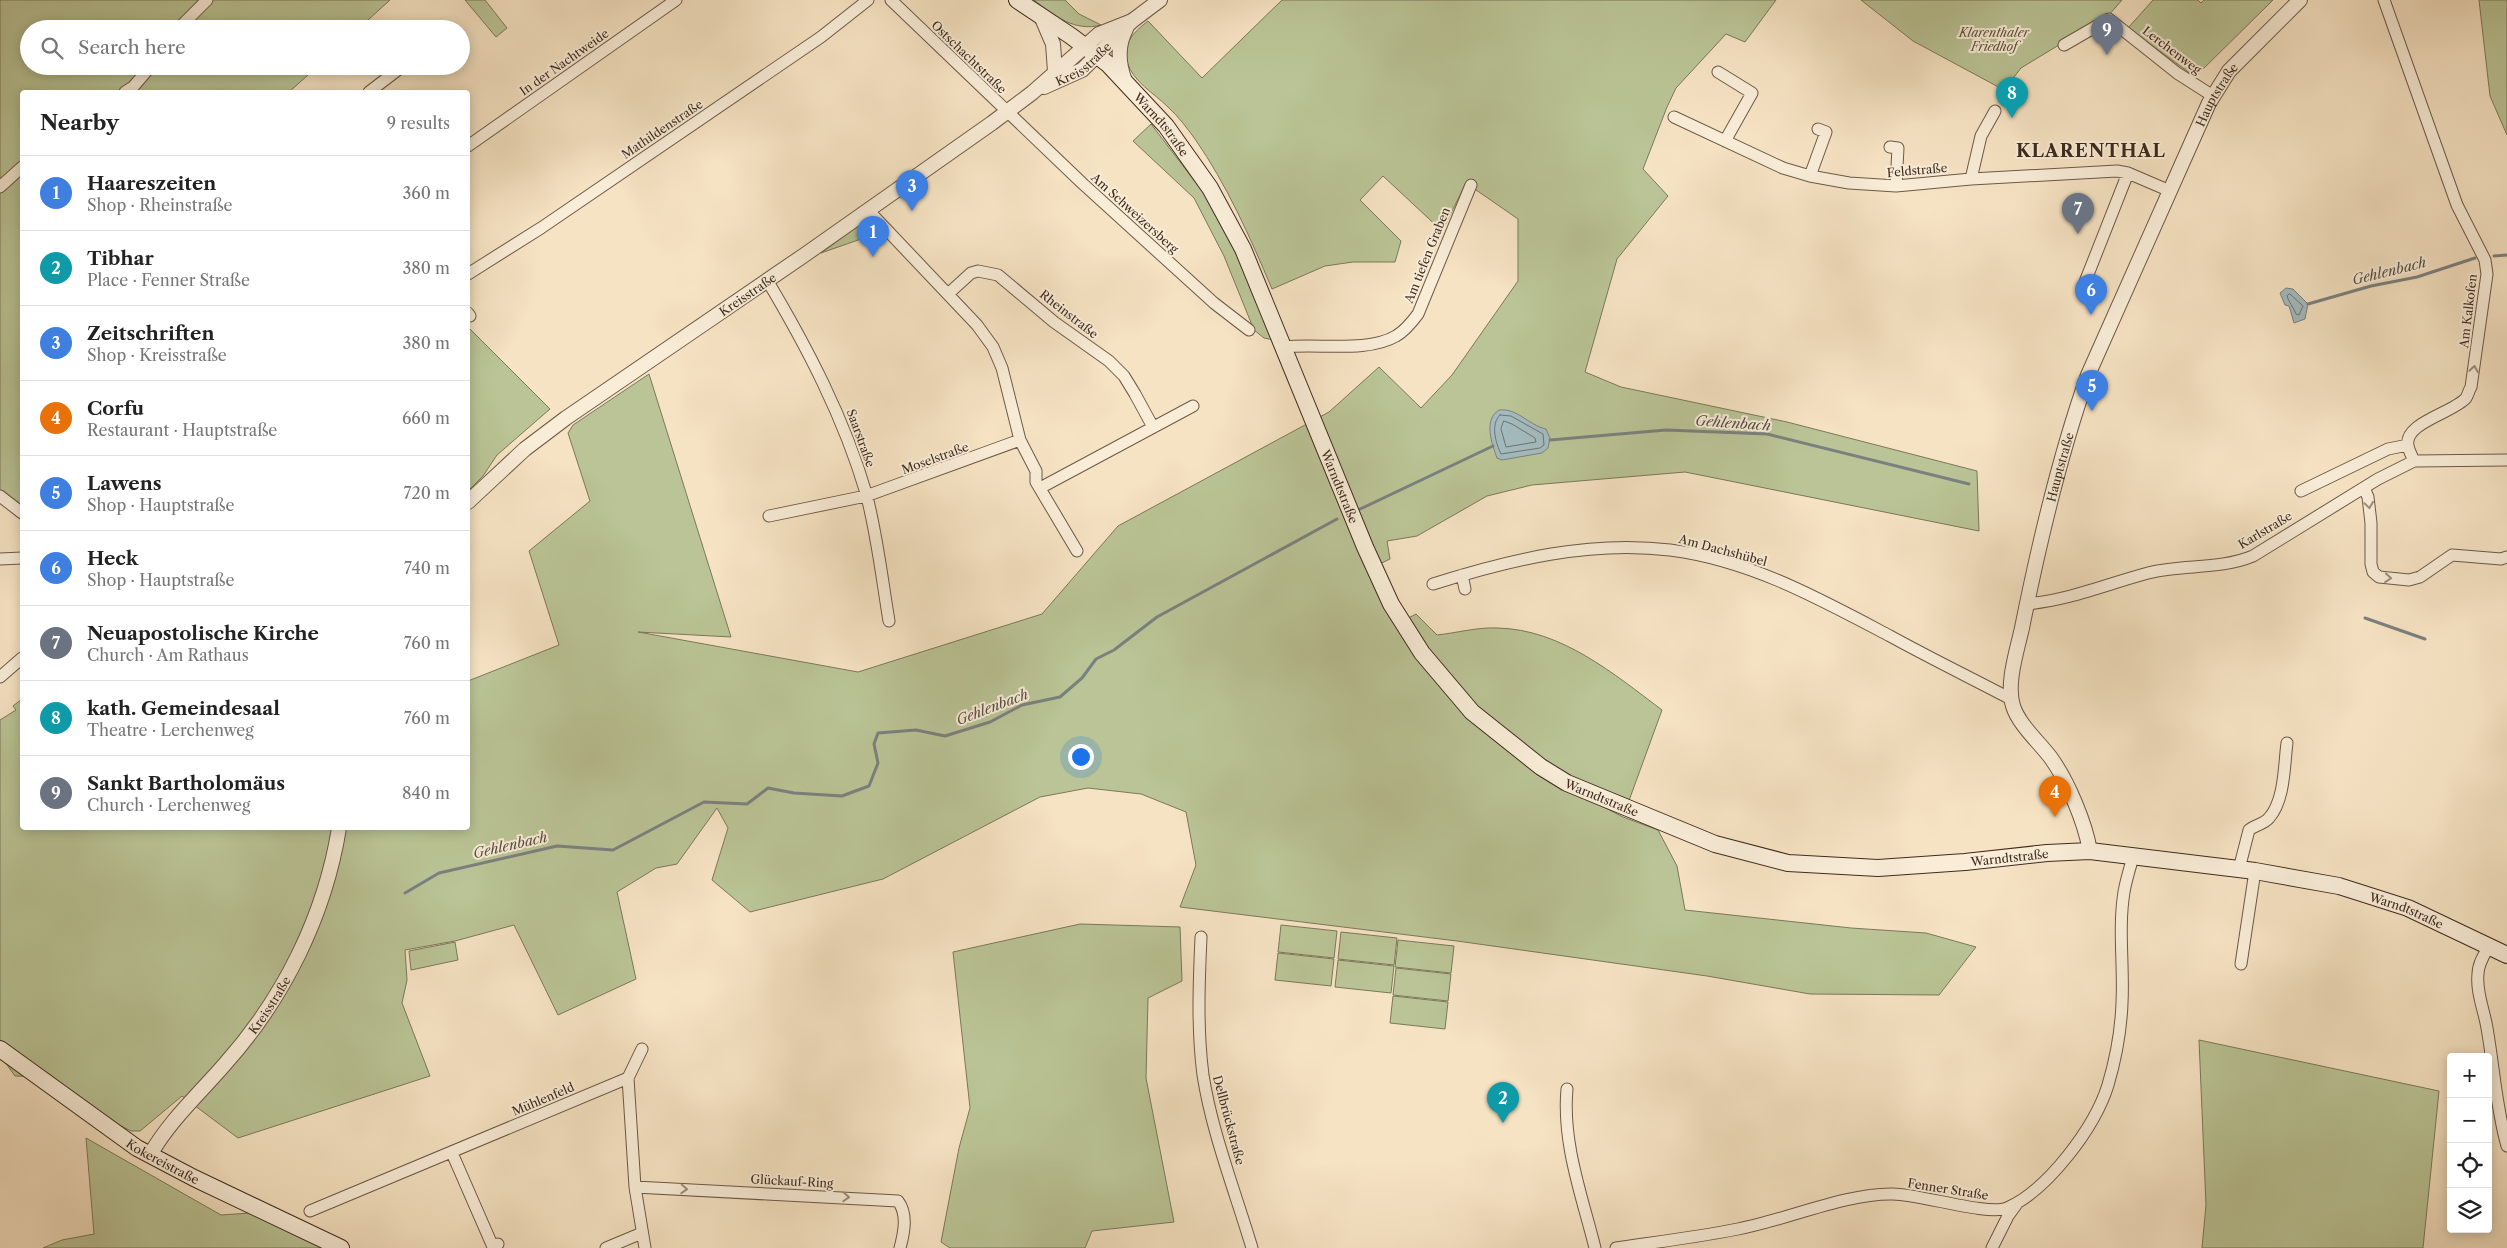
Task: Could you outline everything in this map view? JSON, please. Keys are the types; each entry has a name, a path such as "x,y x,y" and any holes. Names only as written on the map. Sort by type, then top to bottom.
{"main road":[{"path":"1017,0 1091,51"},
{"name":"Warndtstraße","path":"1091,51 1125,81 1171,132 1227,216 1284,347 1365,547 1403,622 1422,653 1472,712 1541,767 1567,783 1715,844 1788,863 1878,868 2090,851 2247,870 2308,879 2373,896 2408,908 2507,955"},
{"name":"Kokereistraße","path":"0,1049 107,1128 150,1155 341,1248"}],"street":[{"path":"187,20 207,0"},
{"name":"In der Nachtweide","path":"470,145 676,0"},
{"name":"Mathildenstraße","path":"470,273 541,228 821,37 868,0"},
{"name":"Ostschachtstraße","path":"891,0 1006,112"},
{"name":"Kreisstraße","path":"1032,93 1082,70 1099,34 1130,23 1160,0"},
{"name":"Hauptstraße","path":"2011,699 2013,676 2026,604 2058,473 2082,390 2213,96 2228,71 2300,0"},
{"name":"Am Kalkofen","path":"2384,0 2444,173 2457,205 2485,260 2487,274 2471,387 2465,398 2451,409 2416,428 2410,436 2408,445"},
{"name":"Kreisstraße","path":"1041,16 1053,44 1055,71"},
{"name":"Lerchenweg","path":"2064,45 2109,20 2177,74 2213,96"},
{"name":"Kreisstraße","path":"1125,81 1120,68 1119,49 1130,23"},
{"name":"Kreisstraße","path":"470,500 525,449 1006,112 1032,93 1055,71 1091,51"},
{"path":"1718,72 1752,93 1725,141"},
{"path":"128,90 143,75"},
{"path":"372,90 391,75"},
{"path":"1971,179 1982,136 1994,111"},
{"name":"Am Schweizersberg","path":"1006,112 1214,304 1249,330"},
{"name":"Feldstraße","path":"1674,117 1783,168 1810,176 1849,183 1896,186 1971,179 2117,171 2128,173 2170,191"},
{"path":"1810,176 1826,132 1818,129"},
{"path":"1890,147 1898,148 1896,186"},
{"path":"0,187 20,169"},
{"path":"2085,282 2128,173"},
{"name":"Am tiefen Graben","path":"1284,347 1368,344 1396,336 1409,325 1418,314 1471,185"},
{"path":"868,210 977,325 992,347 1002,368 1020,440 1036,471 1036,482 1077,551"},
{"name":"Rheinstraße","path":"948,294 971,273 978,271 998,275 1054,322 1109,360 1124,376 1153,427"},
{"name":"Saarstraße","path":"767,280 836,410 866,496 889,620"},
{"path":"1040,488 1193,406"},
{"name":"Moselstraße","path":"769,516 866,496 1020,440"},
{"path":"2301,491 2388,449 2408,445 2414,461"},
{"name":"Karlstraße","path":"2026,604 2061,600 2164,570 2239,562 2253,556 2364,488 2414,461 2507,460"},
{"path":"2364,488 2368,497 2371,523 2371,564 2373,572 2379,577 2409,580 2420,577 2452,555 2501,559 2507,557"},
{"path":"0,496 20,511"},
{"name":"Am Dachshübel","path":"1433,584 1537,556 1631,547 1671,550 1749,569 1790,584 2011,699"},
{"path":"0,559 20,558"},
{"path":"1462,575 1466,589"},
{"path":"0,677 20,660"},
{"path":"2011,699 2019,718 2052,759 2086,832 2090,851"},
{"path":"2241,964 2249,830 2269,819 2277,803 2287,743"},
{"name":"Kreisstraße","path":"150,1155 175,1118 244,1042 284,983 307,939 320,907 334,862 339,830"},
{"name":"Fenner Straße","path":"1616,1248 1739,1229 1860,1198 1893,1194 1986,1210 2004,1209 2019,1202 2038,1187 2078,1143 2098,1111 2108,1085 2118,1048 2122,1001 2121,946 2124,900 2133,857"},
{"name":"Dellbrückstraße","path":"1201,936 1199,992 1203,1073 1216,1128 1252,1248"},
{"path":"2489,946 2479,966 2478,988 2484,1007 2492,1055 2498,1114 2507,1146"},
{"path":"642,1050 628,1078 635,1187 645,1248"},
{"name":"Mühlenfeld","path":"310,1211 628,1078"},
{"path":"1567,1089 1566,1124 1569,1144 1596,1248"},
{"path":"452,1153 493,1247 498,1244"},
{"name":"Glückauf-Ring","path":"635,1187 898,1201 903,1207 905,1222 900,1248"},
{"path":"1992,1248 2008,1216 2019,1202"},
{"path":"606,1248 642,1234"}],"green space":[{"path":"0,0 390,0 368,20 20,20 20,75 308,75 291,90 20,90 20,506 10,496 0,491"},
{"path":"465,0 485,0 507,28 496,37"},
{"path":"1034,0 1065,0 1079,14 1101,25 1082,26 1065,21 1049,12"},
{"path":"1282,0 1776,0 1745,42 1726,34 1676,88 1643,169 1668,196 1617,259 1585,372 1621,387 1787,422 1977,471 1979,531 1685,472 1532,485 1487,496 1417,536 1387,541 1390,559 1367,570 1419,656 1565,787 1623,817 1658,830 1677,866 1685,910 1851,928 1926,933 1976,947 1939,995 1810,994 1707,976 1457,941 1180,907 1196,865 1186,812 1141,794 1088,788 1040,797 883,879 750,912 712,880 728,828 717,808 677,864 656,868 617,892 636,979 558,1015 514,925 455,941 405,950 407,980 402,1003 430,1076 238,1138 182,1096 140,1131 131,1131 93,1112 51,1077 15,1076 0,1055 0,720 16,710 13,706 20,701 20,830 470,830 470,680 559,645 529,551 590,501 568,433 573,425 649,374 731,637 638,632 858,672 1042,614 1118,526 1329,412 1379,367 1421,408 1452,375 1518,281 1518,219 1466,183 1442,231 1383,176 1360,200 1401,241 1395,262 1353,262 1325,266 1272,289 1237,212 1207,157 1179,118 1139,81 1130,69 1126,55 1128,43 1134,33 1148,21 1202,78"},
{"name":"Klarenthaler Friedhof","path":"1861,0 2122,0 2108,16 2104,14 2100,20 2021,68 2004,90 1913,41"},
{"path":"2153,0 2198,0 2201,3 2204,0 2273,0 2195,77 2128,28"},
{"path":"2479,0 2507,0 2507,135 2490,96"},
{"path":"1151,124 1203,192 1236,252 1274,340 1264,338 1254,330 1224,256 1194,198 1133,141"},
{"path":"869,222 881,232 821,253 862,223"},
{"path":"470,329 550,409 497,455 483,476 470,489"},
{"path":"1416,614 1437,635 1475,629 1497,628 1520,630 1543,636 1565,645 1606,668 1662,710 1627,806 1568,779 1475,710 1405,620"},
{"path":"1080,924 1180,927 1182,981 1148,998 1146,1078 1174,1222 1092,1231 1085,1248 950,1248 941,1242 959,1148 970,1108 953,952"},
{"path":"1281,925 1337,931 1334,958 1278,952"},
{"path":"1341,932 1397,938 1394,965 1338,959"},
{"path":"1398,940 1454,946 1451,973 1395,967"},
{"path":"455,942 458,960 411,970 409,951"},
{"path":"1278,953 1334,959 1331,986 1275,980"},
{"path":"1338,960 1394,966 1391,993 1335,987"},
{"path":"1396,968 1451,974 1448,1001 1393,995"},
{"path":"1393,996 1448,1002 1445,1029 1390,1023"},
{"path":"2199,1040 2439,1091 2423,1248 2202,1248 2206,1205"},
{"path":"86,1138 221,1215 250,1213 328,1248 43,1248 62,1240 94,1234"}],"water":[{"path":"2286,288 2293,289 2308,304 2305,319 2294,323 2289,306 2285,305 2280,293"},
{"path":"1499,410 1506,410 1517,414 1546,429 1550,438 1548,448 1542,453 1502,460 1497,458 1491,439 1490,426 1494,414"}],"waterway":[{"name":"Gehlenbach","path":"2494,256 2507,255"},
{"name":"Gehlenbach","path":"2308,304 2371,286 2417,277 2475,258"},
{"name":"Gehlenbach","path":"1550,440 1666,430 1767,434 1969,484"},
{"name":"Gehlenbach","path":"1358,510 1493,446"},
{"name":"Gehlenbach","path":"405,893 439,873 557,846 613,850 704,802 747,804 768,788 794,793 842,796 869,786 878,763 874,744 878,733 916,730 945,736 990,722 1022,705 1060,697 1082,678 1096,659 1114,650 1157,617 1337,519"},
{"name":"Gehlenbach","path":"2365,618 2425,639"}],"place":[{"name":"Sankt Bartholomäus","path":"2107,55"},
{"name":"kath. Gemeindesaal","path":"2012,118"},
{"name":"Zeitschriften","path":"912,211"},
{"name":"Neuapostolische Kirche","path":"2078,234"},
{"name":"Haareszeiten","path":"873,257"},
{"name":"Heck","path":"2091,315"},
{"name":"Lawens","path":"2092,411"},
{"name":"Corfu","path":"2055,817"},
{"name":"Tibhar","path":"1503,1123"}],"district":[{"name":"KLARENTHAL","path":"2091,151"}]}
